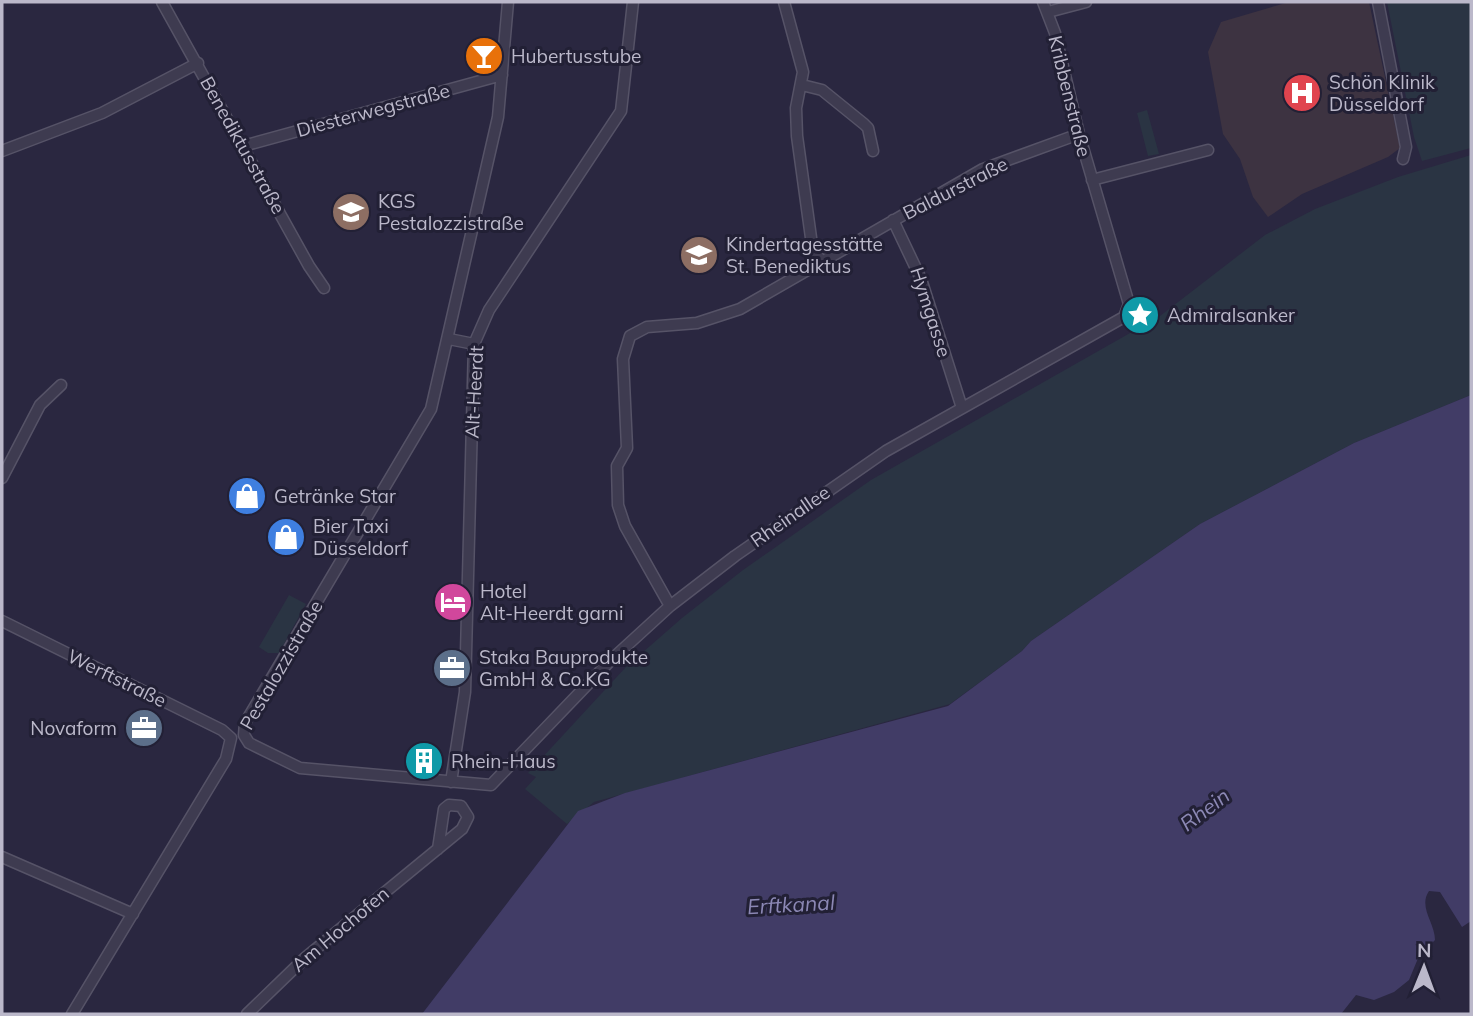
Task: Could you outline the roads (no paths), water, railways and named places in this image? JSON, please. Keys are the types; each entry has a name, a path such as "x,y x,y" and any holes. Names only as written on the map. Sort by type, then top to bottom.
{"street":[{"name":"Benediktusstraße","path":"162,2 309,266 324,288"},
{"name":"Pestalozzistraße","path":"72,1014 226,759 231,738 244,735 245,723 431,410 493,139 508,2"},
{"name":"Alt-Heerdt","path":"452,782 465,692 474,344 489,310 621,111 633,2"},
{"path":"784,2 801,63 802,85 796,108 797,136 812,246 821,262"},
{"name":"Kribbenstraße","path":"1086,2 1046,7 1079,134 1129,304"},
{"path":"1378,2 1406,147 1403,159"},
{"path":"2,151 102,113 198,63"},
{"name":"Diesterwegstraße","path":"243,146 502,75"},
{"path":"802,85 822,90 864,124 873,150"},
{"name":"Baldurstraße","path":"670,607 625,526 618,505 617,466 627,447 622,359 626,342 638,330 719,317 740,309 983,169 1079,134"},
{"name":"Kribbenstraße","path":"1092,180 1208,150"},
{"name":"Hymgasse","path":"893,220 921,279 962,408"},
{"name":"Rheinallee","path":"452,782 491,785 499,780 611,660 670,607 860,467 1119,321 1128,310 1129,304"},
{"path":"449,339 474,344"},
{"path":"2,478 40,405 61,386"},
{"name":"Werftstraße","path":"2,621 222,730 231,738"},
{"path":"244,735 249,743 300,768 452,782"},
{"name":"Am Hochofen","path":"247,1014 306,957 438,849"},
{"path":"2,857 133,914"}],"water":[{"path":"1471,395 1471,921 1462,927 1440,892 1429,891 1425,903 1435,940 1419,956 1409,980 1394,992 1374,1000 1356,995 1341,1014 422,1014 578,811 625,793 948,706 1022,651 1031,641 1200,524 1354,443"}],"place":[{"name":"Hubertusstube","path":"484,56"},
{"name":"Schön Klinik Düsseldorf","path":"1302,93"},
{"name":"KGS Pestalozzistraße","path":"351,212"},
{"name":"Kindertagesstätte St. Benediktus","path":"699,255"},
{"name":"Admiralsanker","path":"1140,315"},
{"name":"Getränke Star","path":"247,496"},
{"name":"Bier Taxi Düsseldorf","path":"286,537"},
{"name":"Hotel Alt-Heerdt garni","path":"453,602"},
{"name":"Staka Bauprodukte GmbH & Co.KG","path":"452,668"},
{"name":"Novaform","path":"144,728"},
{"name":"Rhein-Haus","path":"424,761"}],"water label":[{"name":"Rhein","path":"1205,810"},
{"name":"Erftkanal","path":"791,905"}]}
